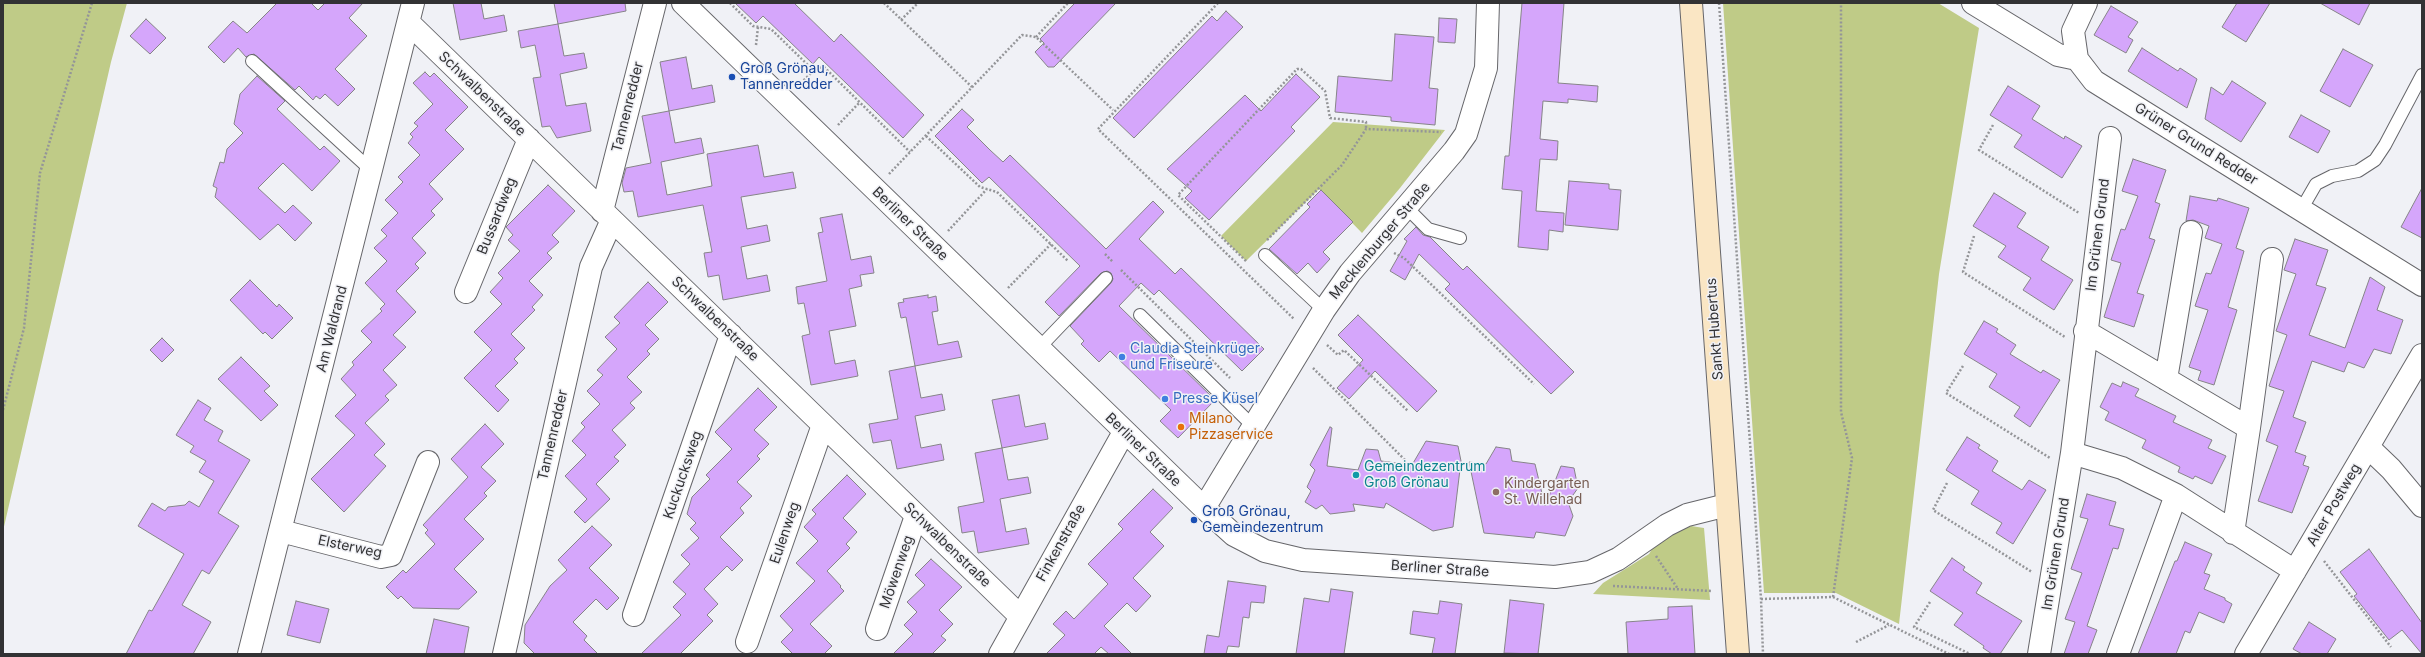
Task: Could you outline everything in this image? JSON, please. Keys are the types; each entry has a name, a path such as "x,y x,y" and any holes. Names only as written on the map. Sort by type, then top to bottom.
{"main road":[{"name":"Sankt Hubertus","path":"1691,3 1738,654"}],"street":[{"name":"Tannenredder","path":"504,654 591,267 607,215 655,3"},
{"name":"Berliner Straße","path":"683,3 1038,349 1204,508 1240,538 1265,552 1303,560 1555,577 1590,572 1618,559 1667,525 1687,515 1727,505"},
{"name":"Mecklenburger Straße","path":"1204,508 1298,353 1318,339 1324,310 1350,273 1407,208 1466,134 1486,68 1488,3"},
{"path":"1973,3 2058,55 2077,59 2073,31 2086,3"},
{"name":"Schwalbenstraße","path":"411,13 529,139 1020,616"},
{"name":"Am Waldrand","path":"249,654 411,13"},
{"name":"Grüner Grund Redder","path":"2077,59 2094,81 2422,285"},
{"name":"Im Grünen Grund","path":"2039,654 2064,458 2076,335 2110,138"},
{"name":"Bussardweg","path":"466,292 529,139"},
{"path":"2166,379 2191,232"},
{"path":"2233,533 2272,259"},
{"name":"Kuckucksweg","path":"634,615 731,335"},
{"path":"2076,335 2166,379 2249,428"},
{"name":"Alter Postweg","path":"2248,653 2422,355"},
{"name":"Eulenweg","path":"748,642 823,424"},
{"name":"Finkenstraße","path":"1000,654 1124,432"},
{"path":"2368,447 2391,468 2422,506"},
{"path":"2064,458 2122,468 2176,495 2233,533 2295,571"},
{"name":"Elsterweg","path":"281,531 381,557 391,555 428,462"},
{"path":"2118,654 2176,495"},
{"name":"Möwenweg","path":"877,629 916,516"}],"lane":[{"path":"252,61 371,170"},
{"path":"2301,210 2316,184 2332,176 2358,171 2375,160 2385,145 2422,75"},
{"path":"1407,208 1428,229 1460,238"},
{"path":"1264,250 1324,310"},
{"path":"1038,349 1106,278"},
{"path":"1140,315 1254,427"}],"path":[{"path":"3,410 4,397 24,328 40,174 92,3"},
{"path":"730,3 753,26 771,29 812,69 824,67 910,152"},
{"path":"884,3 972,88"},
{"path":"901,20 918,3"},
{"path":"1036,37 1068,3"},
{"path":"1218,3 1113,110 1098,129 1318,339 1338,355 1344,350 1408,411"},
{"path":"1719,3 1761,599 1763,654"},
{"path":"1833,597 1852,458 1840,412 1841,3"},
{"path":"757,43 758,27"},
{"path":"875,189 1022,35 1036,37 1113,110"},
{"path":"802,82 816,68"},
{"path":"1246,261 1178,195 1296,69 1301,69 1325,92 1330,118 1366,122 1366,129 1342,165 1264,250"},
{"path":"843,119 860,102"},
{"path":"1993,125 1979,150 2085,216"},
{"path":"1366,129 1466,134"},
{"path":"926,136 980,187 997,192 1068,261"},
{"path":"962,215 988,189"},
{"path":"1974,236 1963,272 2076,335"},
{"path":"992,304 1051,244"},
{"path":"1375,245 1404,258 1534,384"},
{"path":"1105,254 1233,382"},
{"path":"1242,267 1252,255"},
{"path":"1298,353 1406,461"},
{"path":"1963,366 1946,393 2064,458"},
{"path":"1947,482 1933,510 2033,573"},
{"path":"1646,540 1678,589"},
{"path":"2320,556 2391,647"},
{"path":"1608,586 1712,591"},
{"path":"1761,599 1833,597 1949,654"},
{"path":"1930,602 1914,627 1970,654"},
{"path":"1856,642 1890,625"}],"green space":[{"path":"3,3 127,3 111,62 3,531"},
{"path":"1723,3 1938,3 1979,28 1939,274 1899,624 1836,593 1764,593"},
{"path":"1333,122 1445,130 1400,188 1362,233 1319,189 1246,261 1221,236"},
{"path":"1691,526 1704,528 1710,600 1593,594 1603,583 1649,554 1657,541"}],"building":[{"path":"277,3 311,3 318,10 325,3 363,3 349,18 367,36 335,69 355,89 338,106 325,94 320,99 316,96 313,100 299,86 295,90 254,54 246,57 238,48 224,63 208,47 233,21 247,33"},
{"path":"453,3 481,3 484,19 504,15 507,31 460,40"},
{"path":"554,3 625,3 626,11 558,24"},
{"path":"735,3 794,3 834,42 841,34 924,115 903,138 819,57 813,64 763,16 756,23"},
{"path":"1075,3 1116,3 1054,67 1048,67 1035,52 1044,43 1040,39"},
{"path":"1522,3 1564,3 1558,83 1598,86 1597,102 1568,99 1568,103 1543,101 1540,139 1558,141 1557,160 1540,159 1536,211 1564,213 1563,232 1549,230 1548,250 1518,247 1522,191 1502,189 1505,156 1509,156"},
{"path":"2237,3 2270,3 2246,42 2222,27"},
{"path":"2320,3 2370,3 2359,25"},
{"path":"2111,6 2138,22 2128,37 2133,40 2126,53 2094,35"},
{"path":"1226,11 1243,27 1134,138 1113,118 1212,16 1217,21"},
{"path":"1439,18 1457,19 1455,43 1438,42"},
{"path":"146,19 166,38 150,54 130,36"},
{"path":"558,24 564,56 584,53 587,68 560,74 566,106 586,103 591,131 557,138 550,126 542,127 533,78 541,77 535,45 521,48 518,31"},
{"path":"1395,34 1434,37 1429,88 1438,89 1435,125 1391,121 1391,117 1335,112 1338,76 1392,81"},
{"path":"2142,48 2178,71 2180,68 2197,79 2187,108 2128,71"},
{"path":"2343,49 2373,65 2350,107 2320,91"},
{"path":"686,57 692,89 712,85 715,102 669,111 660,62"},
{"path":"425,72 430,77 434,73 468,107 445,130 464,149 429,184 443,199 431,211 435,215 412,238 426,253 415,264 419,268 396,291 416,312 393,335 406,347 383,370 397,385 385,396 389,400 365,423 385,444 374,455 386,466 344,512 311,479 355,435 335,416 356,395 341,379 354,365 352,362 372,342 361,331 382,311 380,309 385,304 365,283 387,261 374,248 387,236 381,230 398,213 385,200 403,182 398,177 420,155 408,143 413,137 410,134 418,126 414,123 433,104 413,83"},
{"path":"1296,74 1320,97 1291,127 1295,131 1209,220 1185,198 1192,191 1167,169 1245,95 1261,111"},
{"path":"257,76 285,101 277,109 320,150 324,146 340,161 312,191 283,163 258,188 285,213 293,205 312,223 295,241 278,224 260,240 215,197 217,188 213,186 220,162 224,163 227,149 243,133 234,124 240,94"},
{"path":"2232,81 2266,103 2241,142 2205,119 2211,87 2223,95"},
{"path":"2008,86 2040,106 2032,119 2064,139 2065,136 2082,146 2062,178 2014,147 2022,135 1990,115"},
{"path":"962,109 974,120 967,127 990,150 1003,162 1010,155 1106,249 1153,201 1164,212 1139,239 1175,274 1181,268 1264,349 1242,371 1159,290 1154,295 1141,283 1119,306 1215,400 1178,438 1160,421 1171,410 1110,351 1099,362 1081,344 1084,341 1070,326 1111,283 1113,279 1111,273 1107,271 1101,273 1059,316 1045,302 1080,266 989,177 982,183 935,136"},
{"path":"669,111 675,143 701,138 704,153 661,162 667,195 712,186 707,154 758,145 764,177 793,172 796,188 741,197 747,229 767,225 770,241 741,247 747,279 767,275 770,291 723,300 719,275 708,277 704,253 712,252 703,205 638,217 633,191 624,192 622,183 626,168 651,163 642,116"},
{"path":"2301,115 2330,131 2318,153 2289,137"},
{"path":"2133,159 2166,170 2155,202 2160,204 2149,238 2155,240 2137,293 2144,295 2134,327 2104,317 2121,263 2111,260 2121,229 2125,230 2138,196 2122,191"},
{"path":"1569,181 1609,184 1609,189 1621,190 1618,230 1565,225"},
{"path":"548,185 575,211 552,235 559,242 547,253 552,258 529,281 543,295 532,307 535,310 511,334 525,348 514,359 518,363 495,386 509,400 498,412 464,378 492,350 474,332 502,304 490,292 503,278 498,273 520,251 508,240 513,235 506,227"},
{"path":"2422,188 2422,238 2401,227"},
{"path":"1321,190 1353,222 1323,252 1330,259 1317,273 1308,263 1297,274 1269,249 1310,207 1307,204"},
{"path":"1994,193 2026,213 2017,227 2049,247 2041,260 2073,280 2054,310 2023,290 2031,278 1998,257 2006,246 1973,226"},
{"path":"2190,196 2217,201 2218,198 2249,208 2236,248 2244,251 2228,307 2237,310 2214,385 2198,380 2201,371 2189,367 2208,310 2195,306 2206,273 2211,274 2222,244 2205,238 2209,226 2193,220 2186,221"},
{"path":"842,214 851,260 871,256 874,273 860,275 862,286 849,289 856,326 829,331 835,364 855,360 858,376 811,385 802,336 810,334 804,303 798,304 796,287 827,281 818,233 823,232 820,218"},
{"path":"1416,227 1423,235 1430,237 1463,270 1467,266 1574,372 1551,394 1445,289 1450,284 1419,254 1405,280 1390,271 1407,241 1404,239"},
{"path":"2295,239 2328,250 2316,285 2326,288 2309,335 2345,348 2370,277 2385,287 2377,310 2403,320 2391,354 2374,349 2364,368 2348,362 2344,372 2312,361 2293,417 2306,422 2295,452 2306,456 2303,465 2309,467 2292,513 2258,501 2278,446 2266,441 2284,391 2269,386 2287,335 2276,331 2296,274 2284,270"},
{"path":"250,280 277,307 279,304 293,318 272,339 265,332 263,334 230,300"},
{"path":"648,282 668,302 645,325 659,339 647,351 650,354 627,377 642,392 630,403 635,408 612,430 626,445 614,457 619,461 596,484 610,499 585,523 574,512 587,499 565,476 586,455 572,441 585,427 581,423 600,404 587,391 603,375 597,370 617,349 605,337 620,323 614,317"},
{"path":"928,295 928,298 936,296 938,311 932,312 938,345 958,341 962,357 915,366 906,317 901,318 898,303 904,302 903,299"},
{"path":"1358,315 1437,391 1417,412 1375,371 1349,399 1337,388 1363,360 1338,335"},
{"path":"1984,321 1998,329 1996,332 2016,345 2010,354 2041,373 2043,370 2060,380 2030,427 2014,416 2020,407 1989,387 1997,374 1964,354"},
{"path":"162,338 174,350 162,362 150,350"},
{"path":"241,357 270,386 264,391 278,405 261,421 218,379"},
{"path":"915,366 921,398 942,394 945,410 915,416 921,448 941,444 944,460 897,469 891,440 873,443 869,424 898,419 889,371"},
{"path":"2123,382 2139,389 2135,396 2176,416 2173,422 2212,440 2208,448 2226,456 2212,484 2195,476 2193,479 2178,472 2180,467 2142,448 2146,440 2105,420 2109,412 2100,407 2112,383 2121,387"},
{"path":"758,388 777,407 754,430 769,444 757,456 760,459 737,482 752,496 740,508 744,513 720,537 743,560 732,571 727,566 704,589 718,604 707,615 713,621 680,654 641,654 681,615 673,607 686,594 673,582 690,564 681,555 699,538 690,529 696,523 687,514 692,497 710,479 706,475 732,449 715,432"},
{"path":"1019,395 1025,427 1045,423 1048,439 1002,448 992,400"},
{"path":"198,400 211,408 204,420 223,431 218,441 250,460 218,513 239,526 209,574 202,570 182,605 211,622 193,654 126,654 149,610 152,611 184,554 138,526 152,503 165,511 168,507 185,505 189,501 199,507 214,481 199,472 206,461 190,452 194,446 176,435"},
{"path":"485,424 504,444 481,467 496,481 484,493 487,496 464,519 484,539 454,569 477,592 459,609 413,608 401,596 398,599 386,587 403,570 406,573 435,544 425,533 428,530 423,525 468,477 451,459"},
{"path":"1330,427 1332,428 1327,466 1358,470 1366,449 1378,450 1381,461 1412,465 1426,441 1458,446 1461,461 1453,527 1433,531 1386,503 1384,508 1353,504 1355,511 1330,514 1322,505 1316,509 1305,502 1311,491 1307,487 1315,470 1310,465"},
{"path":"1967,437 1980,445 1978,448 1998,461 1992,471 2022,490 2029,480 2046,490 2013,544 1996,533 2002,523 1971,504 1979,491 1946,470"},
{"name":"Kindergarten St. Willehad","path":"1496,447 1510,449 1512,461 1535,464 1545,506 1561,466 1574,468 1578,488 1568,502 1573,516 1565,536 1536,532 1534,538 1484,533 1469,462 1486,464"},
{"path":"1002,448 1008,480 1028,477 1031,493 1000,499 1006,532 1026,528 1029,544 978,553 974,531 962,533 958,507 984,502 975,453"},
{"path":"847,475 866,494 843,518 857,532 846,544 850,548 827,571 844,591 810,624 832,646 824,654 793,654 781,642 793,630 780,616 815,581 796,563 818,541 804,527 816,514 812,510"},
{"path":"1153,489 1173,508 1150,532 1164,546 1133,578 1151,596 1136,612 1127,603 1104,626 1132,654 1109,654 1101,647 1094,654 1046,654 1065,635 1053,624 1066,611 1074,619 1108,584 1088,564 1123,529 1118,524"},
{"path":"2087,494 2116,502 2109,525 2124,529 2118,549 2113,548 2087,626 2097,630 2088,654 2064,654 2075,622 2065,619 2082,573 2071,569 2088,519 2080,517"},
{"path":"592,526 612,545 589,568 619,598 607,610 596,599 573,622 587,636 584,640 598,654 535,654 524,643 525,625 550,586 567,570 558,560"},
{"path":"2185,542 2212,554 2204,573 2210,575 2204,589 2225,598 2225,600 2232,604 2224,623 2199,612 2190,633 2185,631 2176,654 2138,654 2175,561 2177,561"},
{"path":"2369,549 2422,623 2422,654 2402,630 2389,640 2354,596 2357,594 2340,572"},
{"path":"1952,558 1965,567 1963,570 1982,583 1976,593 2022,621 2000,654 1992,654 1983,648 1984,646 1954,625 1963,613 1930,591"},
{"path":"931,559 962,587 939,610 953,624 941,636 946,640 932,654 893,654 913,634 904,625 917,612 907,602 925,585 915,575"},
{"path":"1228,581 1266,586 1264,603 1251,602 1249,618 1243,617 1239,647 1228,646 1226,654 1204,654 1207,635 1219,637"},
{"path":"1331,589 1353,592 1344,654 1296,654 1304,598 1329,602"},
{"path":"1510,600 1544,604 1538,654 1504,653"},
{"path":"296,601 329,609 320,643 287,635"},
{"path":"1440,601 1462,604 1455,654 1432,654 1435,638 1410,634 1413,611 1438,614"},
{"path":"1692,606 1695,654 1628,654 1626,622 1668,619 1668,607"},
{"path":"434,619 469,627 464,654 426,654"},
{"path":"2309,622 2336,639 2327,654 2302,654 2293,649"}],"place":[{"name":"Groß Grönau, Tannenredder","path":"732,77"},
{"name":"Claudia Steinkrüger und Friseure","path":"1122,357"},
{"name":"Presse Küsel","path":"1165,399"},
{"name":"Milano Pizzaservice","path":"1181,427"},
{"name":"Gemeindezentrum Groß Grönau","path":"1356,475"},
{"name":"Kindergarten St. Willehad","path":"1496,492"},
{"name":"Groß Grönau, Gemeindezentrum","path":"1194,520"}]}
